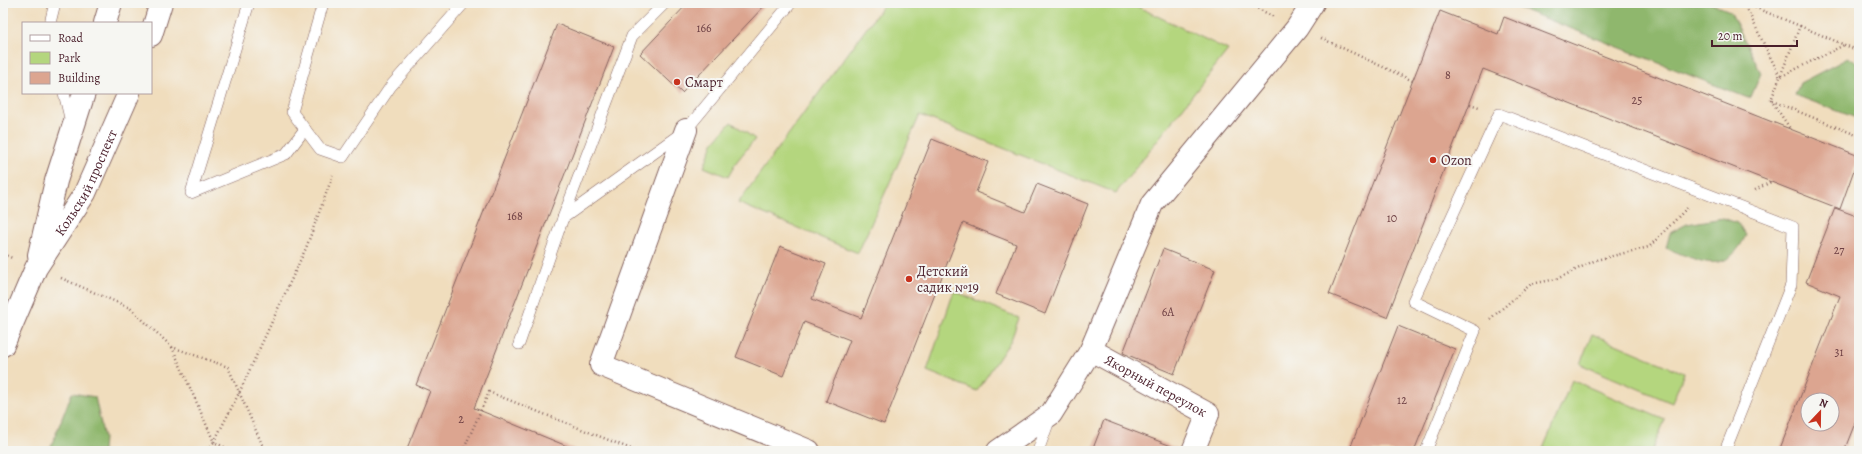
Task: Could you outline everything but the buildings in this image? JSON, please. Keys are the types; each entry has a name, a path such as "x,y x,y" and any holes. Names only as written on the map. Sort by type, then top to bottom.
{"street":[{"path":"105,22 111,3"},
{"path":"152,33 161,3"},
{"path":"998,451 1051,414 1091,350 1152,204 1297,28 1314,3"},
{"name":"Кольский проспект","path":"36,268 56,181 84,94"},
{"name":"Кольский проспект","path":"3,345 36,268 85,193 129,94"},
{"path":"686,130 601,365 809,451"},
{"name":"Якорный переулок","path":"1091,350 1208,414 1193,451"}],"lane":[{"path":"50,22 55,3"},
{"path":"250,3 191,192 286,154 305,129"},
{"path":"323,3 292,112 320,149 343,157 391,86 464,3"},
{"path":"519,344 563,218 632,36 665,3"},
{"path":"563,218 686,130 791,3"},
{"path":"64,94 72,129"},
{"path":"1426,451 1475,331 1413,302 1499,114 1793,227 1791,285 1725,451"},
{"path":"1038,451 1051,414"}],"path":[{"path":"1743,3 1859,51"},
{"path":"1743,3 1780,77"},
{"path":"1771,100 1800,26"},
{"path":"1297,28 1413,81"},
{"path":"1780,77 1844,45"},
{"path":"1771,100 1791,130"},
{"path":"1771,100 1859,136"},
{"path":"204,451 214,442 239,393 306,248 331,179 343,157"},
{"path":"1475,331 1531,284 1557,279 1596,260 1649,247 1696,199 1711,195"},
{"path":"3,254 130,308 172,347 228,367 265,451"},
{"path":"172,347 214,442 232,451"},
{"path":"463,451 489,392 636,451"}],"green space":[{"path":"885,3 1130,3 1228,50 1116,193 920,115 858,253 738,203"},
{"path":"1506,3 1710,3 1730,11 1761,73 1751,97 1748,98"},
{"path":"1848,58 1859,63 1859,119 1795,95 1800,83"},
{"path":"731,122 755,139 737,161 728,177 704,167 713,143"},
{"path":"1723,218 1737,223 1746,235 1730,257 1721,261 1701,261 1666,248 1670,233 1687,224"},
{"path":"954,291 1019,318 1011,340 977,391 927,371"},
{"path":"1592,334 1684,373 1672,403 1580,364"},
{"path":"1572,380 1665,420 1652,451 1542,451"},
{"path":"72,393 95,397 104,438 103,451 49,451"}],"place":[{"name":"Смарт","path":"677,82"},
{"name":"Ozon","path":"1433,160"},
{"name":"Детский садик №19","path":"909,279"}]}
